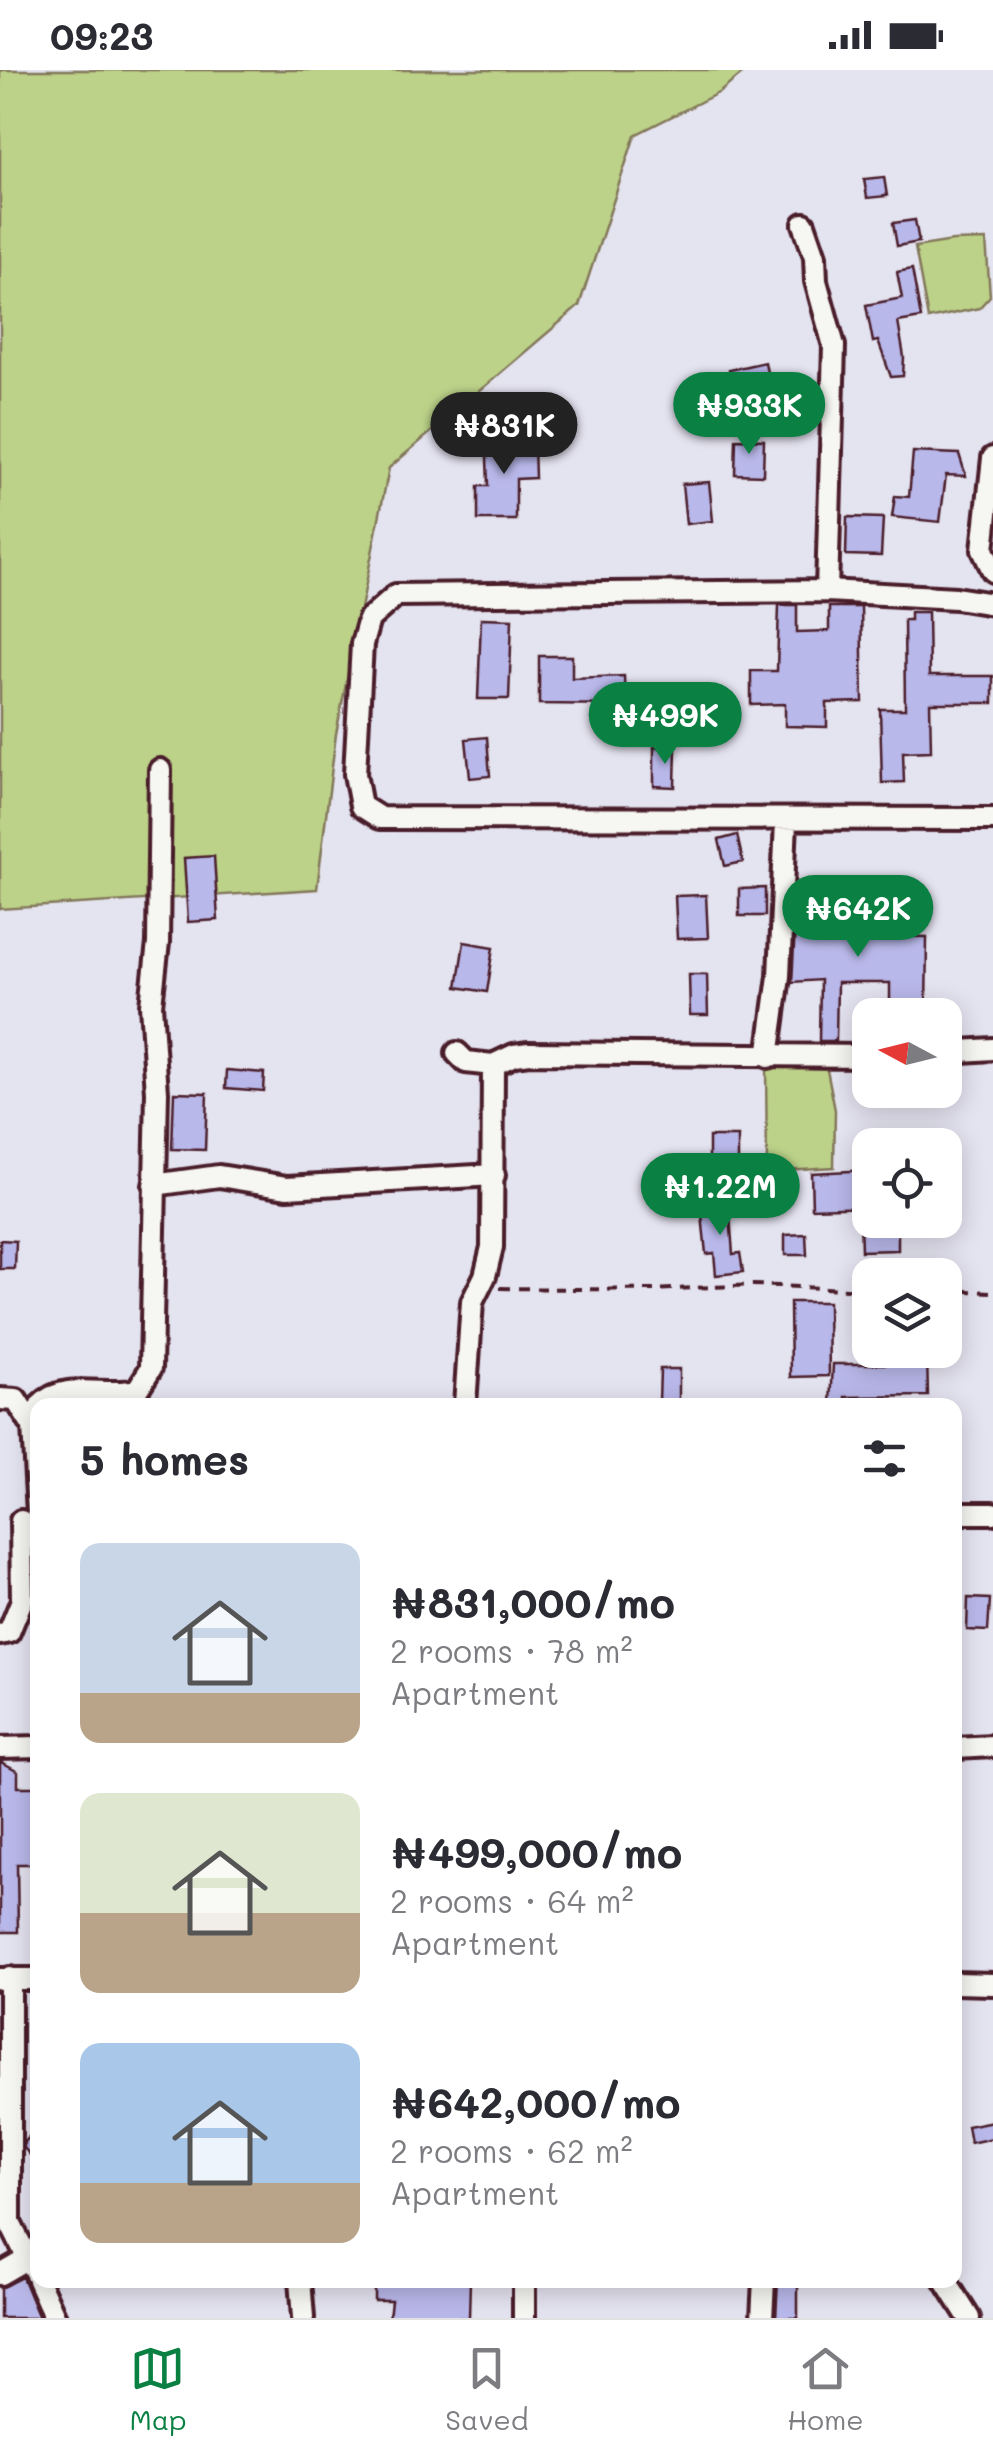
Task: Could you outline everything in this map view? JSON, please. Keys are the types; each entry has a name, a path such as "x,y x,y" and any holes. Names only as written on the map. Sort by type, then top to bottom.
{"street":[{"path":"804,224 815,256 816,282 834,346 826,591"},
{"path":"993,458 983,550 993,571"},
{"path":"993,604 956,598 826,591 396,595 369,620 362,644 355,774 361,806 380,818 993,819"},
{"path":"55,1398 63,1391 118,1395 138,1390 146,1381 154,1345 157,1092 151,1005 158,944 160,770"},
{"path":"768,1057 779,976 786,820"},
{"path":"962,1051 993,1050"},
{"path":"457,1053 466,1062 493,1064 529,1053 852,1056"},
{"path":"465,1398 472,1302 492,1248 493,1064"},
{"path":"154,1185 219,1176 287,1187 494,1175"},
{"path":"0,1399 16,1400 30,1409"},
{"path":"0,1634 9,1632 22,1600 30,1471"},
{"path":"962,1513 993,1513"},
{"path":"0,1748 30,1746"},
{"path":"962,1748 993,1746"},
{"path":"5,1978 10,2223 30,2251"},
{"path":"962,1983 993,1984"},
{"path":"0,2274 30,2257"},
{"path":"42,2288 55,2318"},
{"path":"301,2288 303,2318"},
{"path":"524,2288 524,2318"},
{"path":"762,2318 764,2288"},
{"path":"950,2288 969,2318"}],"path":[{"path":"479,1287 852,1289"},
{"path":"962,1291 993,1292"}],"green space":[{"path":"0,70 747,70 720,92 635,135 579,306 389,468 336,734 317,889 0,909"},
{"path":"986,240 990,296 979,308 928,319 915,247"},
{"path":"766,1065 827,1069 835,1110 834,1167 767,1171"}],"building":[{"path":"884,177 887,196 867,198 864,179"},
{"path":"915,220 919,242 897,246 893,223"},
{"path":"912,269 921,318 898,322 903,376 891,377 878,341 873,342 866,305 902,298 897,272"},
{"path":"765,362 769,383 733,390 729,370"},
{"path":"486,429 506,429 507,447 534,445 535,478 516,479 516,520 478,520 478,486 488,486"},
{"path":"736,439 764,440 763,475 735,474"},
{"path":"913,452 959,454 966,476 946,475 940,522 892,517 895,496 909,497"},
{"path":"709,482 713,521 686,524 682,484"},
{"path":"847,517 883,518 881,556 846,555"},
{"path":"779,605 797,605 797,632 829,631 829,607 861,607 863,702 827,703 827,727 785,726 785,704 751,705 751,671 777,671"},
{"path":"910,612 928,612 929,676 993,676 993,703 930,703 931,751 903,752 904,782 882,783 880,709 905,709 904,620 910,620"},
{"path":"481,618 512,619 509,699 478,699"},
{"path":"539,656 572,656 572,678 624,676 625,705 539,704"},
{"path":"487,737 490,776 470,778 466,739"},
{"path":"654,747 676,747 675,787 654,786"},
{"path":"737,835 743,862 725,866 719,840"},
{"path":"214,856 218,920 188,922 184,858"},
{"path":"765,888 765,916 739,916 739,889"},
{"path":"706,895 708,938 677,939 675,896"},
{"path":"883,908 884,936 927,937 926,998 890,998 890,983 837,983 836,1041 819,1041 820,980 792,982 796,911"},
{"path":"464,942 494,947 487,992 457,987"},
{"path":"689,974 707,974 708,1015 690,1015"},
{"path":"227,1070 264,1073 263,1091 226,1088"},
{"path":"174,1092 207,1093 205,1150 172,1149"},
{"path":"709,1137 738,1137 738,1169 709,1170"},
{"path":"852,1171 852,1207 812,1208 811,1173"},
{"path":"729,1202 733,1254 740,1253 743,1272 716,1275 714,1253 706,1254 701,1205"},
{"path":"806,1234 807,1255 785,1255 785,1235"},
{"path":"861,1238 898,1238 898,1250 861,1251"},
{"path":"0,1240 16,1241 15,1269 0,1269"},
{"path":"790,1302 828,1302 829,1376 791,1377"},
{"path":"833,1364 852,1364 852,1368 927,1368 928,1396 831,1398"},
{"path":"660,1369 679,1369 679,1398 659,1398"},
{"path":"968,1598 990,1599 988,1631 967,1630"},
{"path":"0,1762 18,1772 18,1787 30,1787 30,1864 17,1864 18,1932 0,1932"},
{"path":"993,2121 993,2138 970,2143 967,2126"},
{"path":"30,2136 30,2155 24,2148"},
{"path":"22,2277 39,2318 0,2318 0,2288"},
{"path":"374,2288 470,2288 469,2318 389,2318 391,2300 374,2300"},
{"path":"778,2288 798,2288 798,2318 776,2318"}]}
